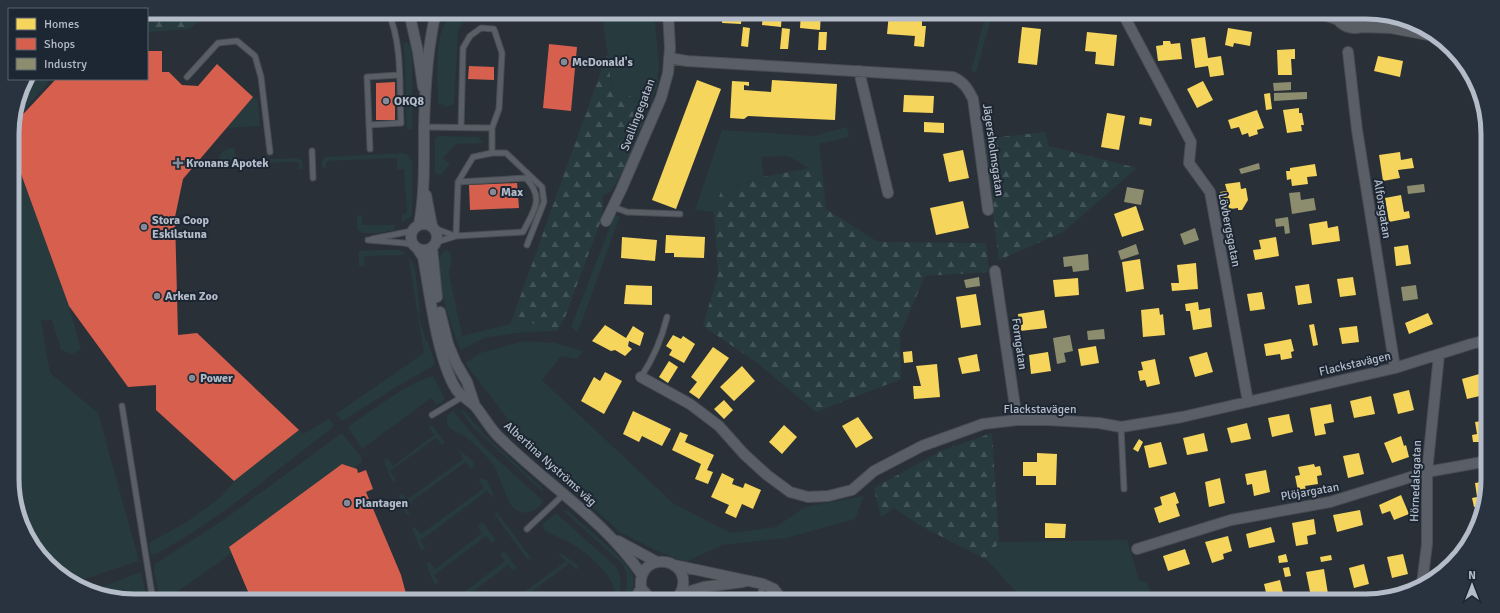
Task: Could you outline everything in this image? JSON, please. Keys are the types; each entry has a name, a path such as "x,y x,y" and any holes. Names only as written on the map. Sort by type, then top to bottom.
{"street":[{"path":"411,19 418,52 425,102"},
{"path":"424,184 433,227 437,234 435,245 426,250 416,247 411,236 416,228 424,184 425,102 434,19"},
{"name":"Svallingegatan","path":"606,221 661,98 668,73 668,19"},
{"name":"Lövbergsgatan","path":"1126,19 1191,142 1189,163 1210,192 1248,402"},
{"path":"1342,19 1350,26 1391,26 1417,31"},
{"path":"1361,25 1367,22 1368,19"},
{"name":"Alforsgatan","path":"1348,52 1357,130 1395,368"},
{"name":"Jägersholmsgatan","path":"669,58 686,61 953,78 961,81 967,87 973,99 988,210"},
{"path":"859,71 888,193"},
{"path":"416,228 423,224 433,227"},
{"name":"Albertina Nyströms väg","path":"435,245 437,296 448,344 456,363 467,382 474,406"},
{"name":"Albertina Nyströms väg","path":"416,247 423,257 446,367 456,389 462,397 474,406 496,433 563,495 613,538 642,575"},
{"name":"Forngatan","path":"995,271 1017,420"},
{"name":"Flackstavägen","path":"640,377 690,404 719,426 744,454 767,475 790,492 808,497 828,496 852,490 874,471 922,446 952,434 984,424 1017,420 1099,423 1121,427 1182,417 1395,368 1481,342"},
{"name":"Hörnedalsgatan","path":"1422,580 1427,538 1427,472 1440,355"},
{"name":"Plöjargatan","path":"1137,549 1231,520 1330,502 1354,496 1427,472 1481,462"},
{"name":"Albertina Nyströms väg","path":"613,538 657,562 668,562 674,565"},
{"path":"638,594 641,588 642,575 646,568 657,562"},
{"path":"674,565 763,584 774,589 778,594"},
{"path":"674,565 682,576 683,583 678,594"},
{"path":"685,594 704,587 751,581"},
{"path":"641,588 646,594"}],"lane":[{"path":"369,125 401,123 399,75 394,25 391,19"},
{"path":"461,128 463,48 470,36 481,28 494,29 502,53 499,110 492,128 492,153"},
{"path":"187,77 218,43 236,41 255,56 261,77 270,152"},
{"path":"370,149 367,77 399,75"},
{"path":"424,127 492,128"},
{"path":"312,151 313,178"},
{"path":"456,236 458,182 473,157 492,153 506,153 542,187 544,202 527,245"},
{"path":"435,245 456,236 524,232 536,206 537,197 534,187 526,178 458,182"},
{"path":"613,207 627,212 680,214"},
{"path":"433,227 456,236"},
{"path":"416,228 368,240 404,243 416,247"},
{"path":"640,377 650,363 664,330 666,317"},
{"path":"432,415 462,397"},
{"path":"122,406 152,594"},
{"path":"1121,427 1124,489"},
{"path":"527,529 563,495"},
{"path":"761,594 763,584"}],"green space":[{"path":"148,19 201,19 190,29 148,32"},
{"path":"448,19 468,19 465,20 458,30 454,104 447,107 438,103 437,67 439,43"},
{"path":"603,19 655,19 659,63 657,88 649,104 612,89"},
{"path":"984,19 991,19 976,72 971,71"},
{"path":"404,42 410,46 412,55 412,129 407,129"},
{"path":"607,54 612,89 649,104 627,163 612,190 603,196 603,215 565,317 557,331 513,317"},
{"path":"32,80 50,80 21,114 23,104"},
{"path":"253,97 258,101 260,126 227,128"},
{"path":"847,127 849,137 819,144 822,168 809,168 788,156 762,157 763,177 721,191 714,212 695,210 722,130 814,136"},
{"path":"1045,132 1049,146 1137,168 1063,232 999,260 983,139"},
{"path":"439,136 478,137 485,143 456,144 443,158 450,164 441,175 435,173 435,138"},
{"path":"230,148 235,149 236,160 298,158 302,161 303,169 299,169 299,162 214,164 223,151"},
{"path":"404,153 408,155 412,161 412,216 402,222 402,215 407,213 404,169 397,169 397,158 326,161 326,168 322,167 322,162 325,157"},
{"path":"19,168 69,306 81,349 72,354 61,350 52,320 41,320 50,373 98,413 139,561 80,580 70,575 48,555 38,543 25,516 19,487"},
{"path":"809,168 822,168 826,209 878,242 986,243 989,272 925,276 900,334 901,379 816,412 756,362 703,326 718,274 714,212 721,191 763,177"},
{"path":"362,215 362,225 398,225 394,226 394,230 380,233 362,233 357,228 357,216"},
{"path":"614,216 620,216 578,332 571,327"},
{"path":"399,250 405,253 404,255 364,256 364,266 359,266 359,251"},
{"path":"447,250 452,256 449,273 462,336 510,324 513,317 557,331 526,332 484,338 461,350 449,318 439,278 439,257"},
{"path":"408,254 415,268 420,313 418,314 426,341 435,362 433,366 344,420 341,420 336,414 424,353"},
{"path":"525,341 554,343 583,351 577,359 561,356 542,380 674,504 731,533 776,527 805,507 864,496 855,519 786,538 722,545 686,562 655,550 620,532 544,464 511,430 508,419 465,363 480,353"},
{"path":"433,376 445,399 437,405 431,398 362,449 348,427 412,384"},
{"path":"460,410 463,410 485,435 542,488 544,493 472,426"},
{"path":"453,411 483,446 543,501 537,509 523,513 514,509 491,462 465,436 452,430 448,426 447,415"},
{"path":"329,419 334,425 331,429 244,496 200,528 177,542 154,555 150,553 149,543 185,523 220,498 234,481 299,430 303,434"},
{"path":"432,425 445,443 442,445 436,438 390,471 396,480 394,482 391,479 384,461 388,458 393,466 434,435 429,427"},
{"path":"342,433 361,457 362,462 356,466 357,469 174,594 159,594 154,573 155,564 222,521"},
{"path":"992,433 999,542 987,560 919,525 894,508 881,517 874,488 941,451"},
{"path":"459,450 472,460 475,466 471,469 466,462 405,506 410,514 406,515 399,495 402,493 407,500 463,459"},
{"path":"482,478 487,480 494,495 492,497 487,491 420,541 425,548 421,550 412,529 415,527 421,534 484,488 479,480"},
{"path":"563,510 568,511 627,565 633,575 634,582 632,594 626,594 627,578 623,565"},
{"path":"497,512 531,558 528,560 494,514"},
{"path":"556,513 616,567 620,575 620,594 615,594 613,584 594,560 579,548 544,530 543,524"},
{"path":"482,522 496,540 492,543 486,536 434,575 439,583 434,584 426,564 430,562 435,569 482,533 477,526"},
{"path":"1127,540 1139,580 1147,583 1151,594 1019,594 987,560 999,542"},
{"path":"504,551 517,568 513,571 508,565 469,594 461,594 505,561 500,554"},
{"path":"561,553 579,566 578,569 575,569 570,563 528,594 522,594 565,562 559,554"},
{"path":"141,572 146,594 126,594 98,588"}],"building: Homes":[{"path":"722,19 741,19 741,24 722,23"},
{"path":"762,19 782,19 781,27 762,25"},
{"path":"801,19 821,19 820,30 800,28"},
{"path":"888,19 922,19 922,26 926,26 924,47 914,46 915,36 887,34"},
{"path":"743,27 750,28 748,47 741,46"},
{"path":"1022,27 1041,29 1037,65 1018,63"},
{"path":"782,28 790,29 788,49 780,49"},
{"path":"1228,28 1252,32 1250,46 1234,43 1233,47 1225,45"},
{"path":"819,32 827,32 826,50 818,50"},
{"path":"1087,32 1117,35 1114,66 1095,64 1096,52 1085,51"},
{"path":"1205,37 1208,58 1221,56 1224,75 1210,77 1208,66 1195,68 1191,39"},
{"path":"1163,41 1170,41 1171,44 1180,43 1182,59 1158,61 1156,46 1163,45"},
{"path":"1295,49 1295,59 1291,59 1292,75 1278,75 1277,50"},
{"path":"1378,56 1403,61 1400,77 1374,71"},
{"path":"697,80 721,89 676,209 652,200"},
{"path":"772,80 837,84 835,120 748,116 744,119 730,118 732,81 749,82 749,86 744,85 744,90 771,92"},
{"path":"1203,81 1213,100 1197,108 1187,89"},
{"path":"1270,93 1272,109 1266,110 1264,94"},
{"path":"904,95 934,96 933,113 903,112"},
{"path":"1299,108 1299,113 1302,113 1304,125 1301,125 1302,131 1287,133 1283,110"},
{"path":"1257,110 1264,128 1257,130 1258,134 1249,137 1248,133 1242,135 1239,127 1231,129 1228,120"},
{"path":"1107,113 1125,116 1119,150 1101,147"},
{"path":"1140,117 1152,119 1151,126 1139,124"},
{"path":"924,122 944,123 944,133 924,132"},
{"path":"963,150 969,178 949,182 943,154"},
{"path":"1400,152 1401,160 1412,158 1414,168 1398,170 1400,178 1383,181 1379,155"},
{"path":"1315,164 1317,176 1307,177 1308,184 1292,186 1291,179 1287,180 1286,171 1290,171 1290,168"},
{"path":"1240,182 1241,189 1246,188 1248,200 1242,210 1238,210 1238,208 1223,210 1220,192 1227,191 1225,184"},
{"path":"1401,195 1404,212 1409,211 1410,218 1389,222 1385,198"},
{"path":"963,201 969,228 936,235 930,208"},
{"path":"1136,206 1144,230 1122,237 1114,214"},
{"path":"1327,221 1328,228 1338,226 1340,241 1312,245 1309,224"},
{"path":"666,235 705,237 704,258 674,257 674,253 665,253"},
{"path":"622,237 657,240 655,261 621,258"},
{"path":"1276,237 1279,256 1255,260 1253,250 1261,249 1259,240"},
{"path":"1408,245 1411,264 1396,266 1394,247"},
{"path":"1140,259 1144,289 1126,292 1122,262"},
{"path":"1196,263 1198,289 1172,291 1171,283 1179,283 1177,265"},
{"path":"1353,277 1356,295 1340,297 1337,279"},
{"path":"1078,278 1079,295 1055,297 1053,280"},
{"path":"1309,284 1312,303 1298,305 1295,286"},
{"path":"626,285 652,286 652,305 624,304"},
{"path":"1262,292 1265,309 1250,311 1247,294"},
{"path":"976,294 981,325 961,328 956,297"},
{"path":"1198,302 1199,310 1210,308 1212,327 1193,330 1190,311 1186,311 1185,304"},
{"path":"1159,308 1160,315 1163,314 1165,335 1143,337 1141,310"},
{"path":"1044,310 1047,328 1020,331 1018,314"},
{"path":"1428,313 1433,324 1409,334 1405,323"},
{"path":"1314,324 1318,345 1313,346 1309,325"},
{"path":"605,325 626,338 633,326 644,333 640,346 629,341 628,346 632,349 625,356 615,350 611,351 592,341"},
{"path":"1357,326 1359,342 1342,344 1339,328"},
{"path":"673,335 681,339 683,336 695,344 684,363 669,355 672,350 666,346"},
{"path":"1291,339 1294,351 1291,352 1292,358 1281,360 1280,354 1266,356 1264,344"},
{"path":"1096,346 1099,363 1081,366 1078,349"},
{"path":"713,347 729,358 699,399 689,392 697,382 691,377"},
{"path":"912,351 913,362 904,363 903,352"},
{"path":"1048,352 1051,371 1031,374 1029,355"},
{"path":"1207,352 1213,372 1195,377 1189,357"},
{"path":"977,354 980,371 962,374 958,358"},
{"path":"1155,359 1160,384 1147,387 1145,380 1140,381 1138,371 1143,370 1141,362"},
{"path":"669,361 678,367 668,383 659,377"},
{"path":"937,364 940,397 914,399 913,386 921,386 916,366"},
{"path":"742,366 755,381 734,401 720,387"},
{"path":"605,372 622,381 604,414 581,401 594,377 600,381"},
{"path":"1481,373 1481,396 1467,399 1462,379"},
{"path":"1409,390 1414,410 1398,414 1393,394"},
{"path":"1371,396 1375,414 1354,418 1350,401"},
{"path":"724,400 733,410 724,419 714,409"},
{"path":"1331,404 1334,422 1324,424 1326,434 1315,436 1310,408"},
{"path":"633,411 671,429 662,446 642,436 639,442 623,434"},
{"path":"1289,414 1293,432 1272,437 1268,418"},
{"path":"858,417 873,438 856,448 842,426"},
{"path":"1481,421 1481,442 1473,442 1472,435 1477,434 1475,422"},
{"path":"1247,423 1251,439 1231,443 1227,428"},
{"path":"784,425 797,437 782,454 769,442"},
{"path":"680,432 688,435 685,442 714,455 707,470 713,472 708,484 695,479 701,464 672,450"},
{"path":"1204,433 1208,451 1187,455 1183,438"},
{"path":"1401,436 1404,446 1406,445 1409,457 1392,463 1384,443"},
{"path":"1139,439 1143,442 1138,452 1133,449"},
{"path":"1161,442 1167,464 1149,468 1144,446"},
{"path":"1037,453 1057,454 1056,485 1036,485 1036,476 1023,476 1023,462 1037,462"},
{"path":"1359,453 1364,474 1348,478 1343,456"},
{"path":"1314,464 1315,467 1320,466 1322,475 1317,476 1318,484 1305,486 1306,490 1298,491 1295,476 1300,475 1298,467"},
{"path":"1266,470 1270,492 1254,496 1252,484 1247,485 1245,474"},
{"path":"722,473 734,479 732,484 743,488 745,483 761,490 753,509 742,504 736,518 725,513 729,505 711,497"},
{"path":"1220,478 1225,503 1209,507 1205,482"},
{"path":"1481,482 1477,507 1474,507 1472,498 1477,497 1475,483"},
{"path":"1175,492 1179,503 1176,504 1180,516 1159,523 1154,508 1162,505 1160,497"},
{"path":"1401,495 1409,514 1394,520 1390,511 1382,514 1379,505"},
{"path":"1360,510 1363,525 1337,532 1333,515"},
{"path":"1314,519 1316,534 1307,536 1308,544 1296,546 1292,523"},
{"path":"1045,523 1066,524 1065,538 1045,538"},
{"path":"1271,527 1275,542 1249,548 1246,534"},
{"path":"1228,536 1232,551 1223,554 1224,559 1212,563 1205,542"},
{"path":"1185,549 1190,564 1168,571 1163,556"},
{"path":"1286,554 1288,562 1279,563 1278,556"},
{"path":"1403,554 1408,574 1392,578 1387,557"},
{"path":"1331,555 1332,560 1321,562 1320,557"},
{"path":"1364,564 1369,584 1354,588 1349,568"},
{"path":"1289,567 1291,576 1285,577 1283,568"},
{"path":"1324,569 1328,594 1310,594 1306,572"},
{"path":"1280,580 1283,594 1266,594 1264,584"}],"building: Shops":[{"path":"549,44 577,47 571,111 543,108"},
{"path":"148,51 162,51 162,72 169,72 182,85 198,86 217,64 253,97 183,179 175,217 178,335 197,333 299,430 234,481 156,410 156,385 128,387 69,306 19,168 20,117 55,80 148,80"},
{"path":"469,66 494,67 494,80 468,79"},
{"path":"395,82 395,120 376,120 376,83"},
{"name":"Max","path":"517,183 519,208 470,210 469,185"},
{"path":"342,464 357,469 358,473 366,470 373,489 366,492 401,575 406,594 249,594 229,547"}],"building: Industry":[{"path":"1291,82 1291,90 1274,91 1273,83"},
{"path":"1307,92 1307,99 1274,101 1274,93"},
{"path":"1259,163 1260,169 1241,174 1239,169"},
{"path":"1424,184 1425,192 1408,194 1407,186"},
{"path":"1127,187 1144,190 1141,205 1124,202"},
{"path":"1300,192 1301,200 1314,198 1316,210 1292,214 1289,193"},
{"path":"1288,217 1290,233 1285,234 1284,226 1276,227 1275,219"},
{"path":"1195,228 1199,240 1184,245 1180,234"},
{"path":"1136,244 1139,254 1121,260 1118,251"},
{"path":"1088,254 1089,270 1073,272 1072,266 1064,267 1063,257"},
{"path":"979,277 980,286 966,288 964,280"},
{"path":"1416,285 1418,299 1403,301 1401,287"},
{"path":"1104,329 1105,339 1088,340 1087,331"},
{"path":"1070,335 1073,351 1064,353 1066,362 1057,364 1053,338"}],"place":[{"name":"McDonald's","path":"564,62"},
{"name":"OKQ8","path":"386,101"},
{"name":"Kronans Apotek","path":"178,163"},
{"name":"Max","path":"493,192"},
{"name":"Stora Coop Eskilstuna","path":"144,227"},
{"name":"Arken Zoo","path":"157,296"},
{"name":"Power","path":"192,378"},
{"name":"Plantagen","path":"347,503"}]}
